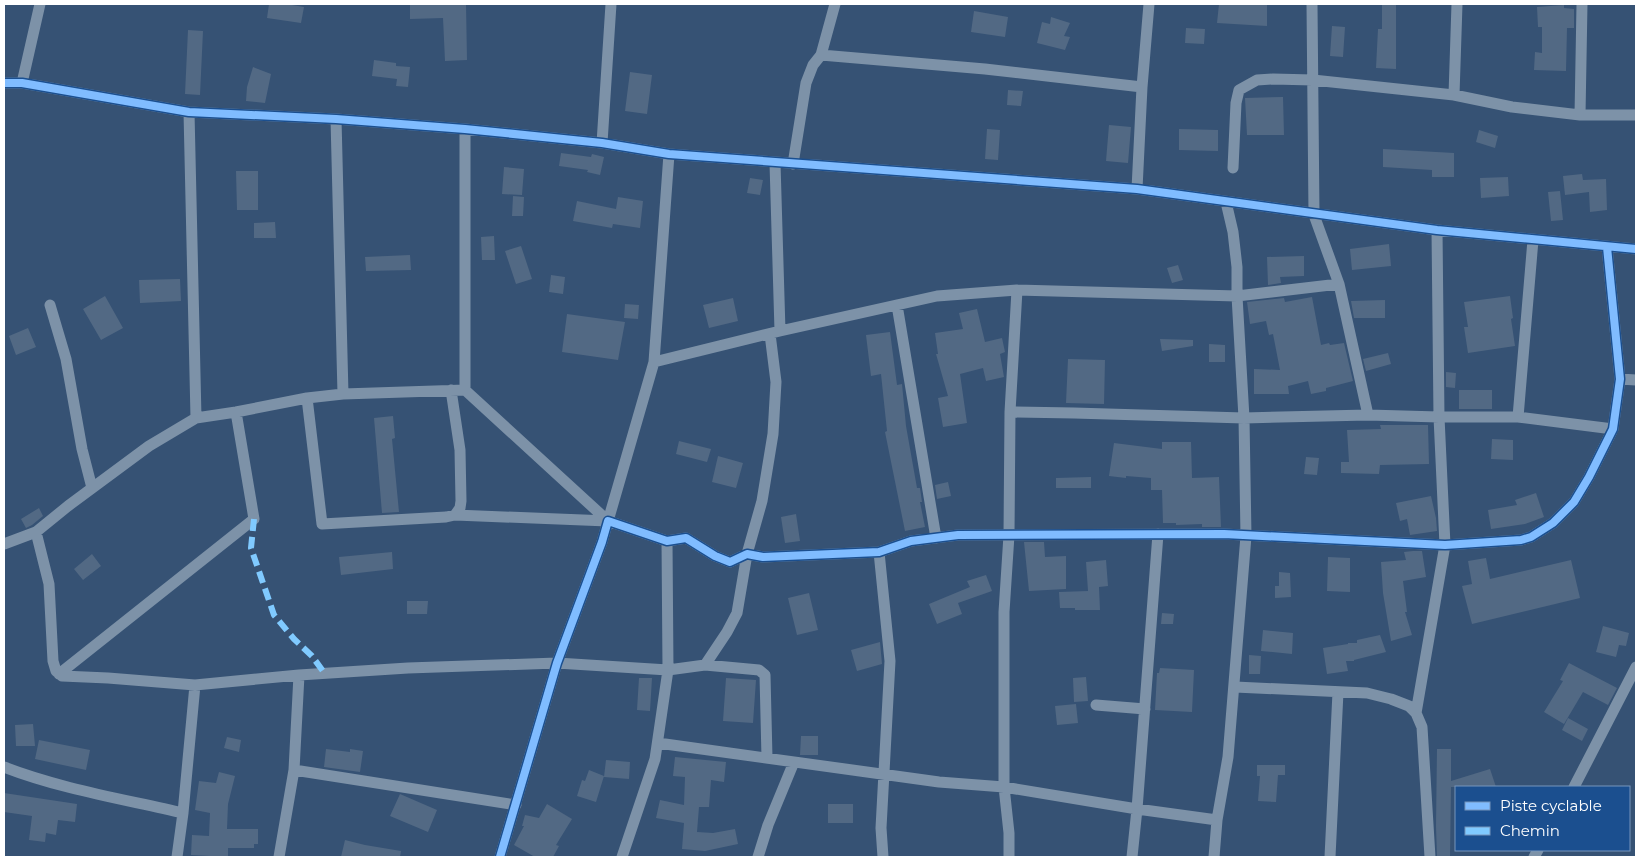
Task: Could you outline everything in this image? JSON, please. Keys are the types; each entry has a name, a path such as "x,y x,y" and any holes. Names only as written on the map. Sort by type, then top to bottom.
{"street":[{"path":"22,84 40,4"},
{"path":"602,143 611,4"},
{"path":"792,164 806,83 813,66 821,54 835,4"},
{"path":"1137,189 1142,87 1149,4"},
{"path":"1312,4 1314,214 1339,284 1368,414"},
{"path":"1454,95 1457,4"},
{"path":"1580,115 1582,4"},
{"path":"821,54 1142,87"},
{"path":"1233,168 1236,103 1239,90 1256,80 1313,80 1454,95 1512,106 1580,115 1636,115"},
{"path":"4,83 22,84 189,112 336,118 602,143 669,154 1137,189 1437,230 1636,249"},
{"path":"189,112 196,418"},
{"path":"336,118 343,394"},
{"path":"464,129 465,390"},
{"path":"500,857 557,664 602,542 654,362 669,154"},
{"path":"705,664 727,632 737,613 747,554 762,501 773,434 776,382 775,163"},
{"path":"1214,857 1217,820 1228,757 1235,687 1246,536 1244,418 1237,267 1233,232 1226,202"},
{"path":"1416,713 1445,545 1438,417 1437,230"},
{"path":"1518,417 1533,240"},
{"path":"307,398 322,524 455,515 608,521 667,541 686,538 715,556 730,562 747,554 763,557 879,552 911,541 958,535 1224,534 1445,545 1521,540 1542,531 1574,502 1613,429 1620,379 1607,247"},
{"path":"654,362 937,296 1016,290 1237,296 1339,284"},
{"path":"1009,857 1009,833 1004,787 1004,612 1009,535 1010,412 1016,290"},
{"path":"50,305 66,359 82,449 92,488"},
{"path":"897,305 936,538"},
{"path":"1620,379 1636,380"},
{"path":"451,390 460,450 461,501 460,508 455,515"},
{"path":"4,544 36,532 149,446 196,418 307,398 343,394 465,390 608,521"},
{"path":"59,674 254,519 236,412"},
{"path":"1010,412 1244,418 1368,414 1438,417 1518,417 1613,429"},
{"path":"36,532 49,584 53,661 56,671 62,676 195,685 299,675 408,668 557,664 668,670 705,664 759,670 765,674 766,758"},
{"path":"1132,857 1158,534"},
{"path":"622,857 655,760 658,743 668,670 667,541"},
{"path":"879,552 890,661 882,828 883,857"},
{"path":"1575,786 1636,667"},
{"path":"279,857 294,770 299,675"},
{"path":"176,857 183,812 195,685"},
{"path":"1235,687 1367,693 1391,699 1408,706 1416,713 1422,727 1430,857"},
{"path":"1330,857 1338,692"},
{"path":"1096,705 1145,709"},
{"path":"658,743 939,782 1004,787 1217,820"},
{"path":"758,857 768,825 794,762"},
{"path":"4,767 58,785 183,812"},
{"path":"294,770 516,805"}],"building":[{"path":"269,4 304,7 301,23 267,18"},
{"path":"466,4 467,60 445,61 443,18 410,19 410,5"},
{"path":"1219,4 1267,4 1267,26 1217,23"},
{"path":"1382,4 1396,4 1396,69 1376,68 1378,29 1382,29"},
{"path":"1564,5 1564,8 1574,9 1574,28 1567,28 1566,71 1534,70 1535,52 1542,53 1542,27 1538,27 1537,7"},
{"path":"974,11 1008,17 1005,37 971,32"},
{"path":"1051,17 1070,23 1064,36 1070,37 1065,50 1037,43 1042,22 1050,24"},
{"path":"1332,26 1345,27 1343,57 1330,56"},
{"path":"1186,28 1205,29 1204,44 1185,43"},
{"path":"188,30 203,31 200,95 185,94"},
{"path":"374,60 396,63 396,66 410,67 408,87 396,86 397,79 372,76"},
{"path":"253,67 271,74 265,103 246,101 247,87"},
{"path":"630,72 652,75 647,114 625,111"},
{"path":"1008,90 1023,91 1021,106 1007,105"},
{"path":"1283,97 1284,135 1247,135 1245,98"},
{"path":"1109,125 1131,127 1128,163 1106,161"},
{"path":"987,129 1000,130 998,160 985,159"},
{"path":"1179,129 1218,130 1218,151 1179,150"},
{"path":"1479,130 1498,136 1495,148 1476,142"},
{"path":"1383,149 1454,153 1454,177 1432,177 1432,170 1383,167"},
{"path":"561,153 591,157 592,154 604,157 600,175 587,172 588,170 559,166"},
{"path":"504,167 524,169 522,195 502,194"},
{"path":"236,171 258,171 258,210 237,210"},
{"path":"1582,174 1583,180 1606,179 1607,210 1590,212 1589,192 1565,195 1563,176"},
{"path":"1508,177 1509,196 1481,198 1480,178"},
{"path":"750,178 763,180 760,195 747,193"},
{"path":"1560,191 1563,220 1551,221 1548,192"},
{"path":"513,196 524,197 523,216 512,216"},
{"path":"618,197 643,201 640,228 613,224 612,228 573,221 577,201 616,209"},
{"path":"275,222 276,238 254,238 254,223"},
{"path":"494,236 495,260 482,260 481,237"},
{"path":"1389,244 1391,266 1352,270 1350,249"},
{"path":"521,246 532,279 516,284 505,251"},
{"path":"410,255 411,270 366,271 365,257"},
{"path":"1304,256 1304,276 1280,277 1281,283 1268,285 1267,257"},
{"path":"1178,265 1183,280 1172,283 1167,268"},
{"path":"551,275 565,277 563,294 549,292"},
{"path":"180,279 181,301 140,303 139,280"},
{"path":"105,296 123,328 101,340 83,309"},
{"path":"1510,296 1515,346 1468,353 1464,327 1468,327 1464,302"},
{"path":"1312,297 1321,345 1344,343 1353,381 1326,388 1326,391 1311,394 1308,381 1288,386 1289,394 1254,394 1254,369 1280,370 1273,334 1269,335 1266,321 1250,324 1247,302 1284,298 1285,302"},
{"path":"733,298 738,321 709,328 703,305"},
{"path":"1385,300 1385,318 1354,318 1351,301"},
{"path":"625,304 639,305 638,319 624,318"},
{"path":"977,309 985,342 1002,338 1005,352 1000,354 1004,377 986,381 983,368 960,374 967,423 943,427 938,398 948,396 936,354 938,354 935,333 963,329 959,313"},
{"path":"567,314 625,322 618,360 562,352"},
{"path":"28,328 36,347 16,355 9,336"},
{"path":"890,332 897,385 902,384 906,426 917,488 920,488 922,502 920,502 925,527 905,531 885,432 887,431 881,374 871,376 866,335"},
{"path":"1160,339 1193,340 1193,346 1162,351"},
{"path":"1209,344 1225,345 1225,362 1209,362"},
{"path":"1388,353 1391,364 1366,371 1363,359"},
{"path":"1068,359 1105,360 1104,404 1066,403"},
{"path":"1446,372 1456,373 1455,388 1446,387"},
{"path":"1459,390 1492,390 1492,409 1459,409"},
{"path":"393,416 395,438 392,439 399,512 382,513 374,418"},
{"path":"1380,425 1428,425 1429,464 1380,465 1379,474 1341,473 1341,462 1349,462 1347,430 1381,429"},
{"path":"1492,439 1513,440 1513,460 1491,459"},
{"path":"679,441 711,449 707,462 676,454"},
{"path":"1162,442 1191,442 1192,478 1219,477 1221,527 1202,527 1202,524 1176,525 1176,523 1163,523 1162,490 1151,490 1151,478 1109,476 1114,443 1162,449"},
{"path":"718,456 743,463 736,488 712,482"},
{"path":"1306,457 1319,458 1317,475 1304,474"},
{"path":"1091,477 1091,488 1056,488 1056,478"},
{"path":"948,482 951,496 937,499 935,485"},
{"path":"1536,493 1544,517 1525,524 1491,529 1488,510 1517,505 1515,500"},
{"path":"1431,496 1437,531 1410,535 1407,519 1400,521 1396,503"},
{"path":"39,508 43,516 26,528 21,519"},
{"path":"796,514 800,541 785,543 781,517"},
{"path":"1024,542 1044,542 1045,557 1066,556 1066,589 1029,591"},
{"path":"1422,551 1426,577 1403,581 1407,612 1405,612 1412,635 1391,641 1383,593 1381,562 1406,560 1404,552"},
{"path":"392,552 393,569 341,575 339,557"},
{"path":"92,554 101,566 83,580 74,569"},
{"path":"1328,557 1350,558 1350,592 1327,591"},
{"path":"1486,558 1490,579 1571,560 1580,598 1472,624 1462,586 1472,584 1468,561"},
{"path":"1106,560 1108,586 1099,587 1100,610 1060,608 1059,592 1088,591 1086,562"},
{"path":"1279,572 1290,573 1291,597 1275,598 1275,586 1279,586"},
{"path":"986,575 992,591 958,603 962,614 937,624 929,604 970,587 967,581"},
{"path":"809,593 818,630 797,635 788,598"},
{"path":"407,601 428,601 427,614 407,614"},
{"path":"1162,613 1174,614 1173,624 1161,624"},
{"path":"1603,626 1629,633 1626,646 1619,645 1616,657 1596,652"},
{"path":"1263,630 1293,633 1292,654 1261,651"},
{"path":"1380,635 1386,652 1354,661 1346,661 1348,671 1327,674 1323,648 1357,643 1357,640"},
{"path":"880,642 882,664 857,671 851,650"},
{"path":"1249,655 1261,656 1260,674 1249,674"},
{"path":"1569,663 1617,688 1608,705 1583,692 1564,724 1544,712 1563,681 1560,680"},
{"path":"1160,668 1194,670 1192,712 1155,710 1157,673 1159,673"},
{"path":"1086,677 1088,701 1074,702 1073,678"},
{"path":"639,678 652,678 650,711 637,710"},
{"path":"726,678 756,680 753,723 723,721"},
{"path":"1076,704 1078,723 1057,725 1055,706"},
{"path":"1568,718 1588,729 1582,741 1562,730"},
{"path":"33,724 35,746 16,746 15,725"},
{"path":"801,736 818,736 818,755 800,755"},
{"path":"227,737 241,740 239,752 224,748"},
{"path":"39,740 90,750 86,770 35,759"},
{"path":"326,749 350,752 350,749 363,751 360,772 324,767"},
{"path":"1437,749 1451,749 1451,781 1490,769 1496,786 1451,787 1450,857 1437,857"},
{"path":"675,757 726,762 724,782 711,780 709,807 699,807 697,832 713,833 735,829 738,844 705,851 682,849 684,823 656,818 660,800 684,805 685,777 673,776"},
{"path":"606,760 630,762 629,779 604,777"},
{"path":"1257,765 1285,765 1285,775 1278,775 1276,802 1258,801 1260,776 1257,776"},
{"path":"589,770 604,776 596,802 577,796 582,780 585,781"},
{"path":"219,772 235,776 228,804 227,829 258,829 258,844 254,844 254,848 228,848 228,857 191,855 192,835 209,836 210,813 195,810 199,781 216,783"},
{"path":"4,793 77,804 75,822 58,820 56,835 46,833 45,842 29,840 32,816 4,812"},
{"path":"400,794 437,810 428,832 390,816"},
{"path":"547,804 572,819 556,845 559,846 553,857 535,857 514,845 524,826 522,826 525,815 539,818"},
{"path":"828,804 853,804 853,823 828,823"},
{"path":"345,840 401,851 400,857 341,857"}],"marked path":[{"path":"254,519 251,548 274,615 294,639 312,656 325,674"}],"cycle path":[{"path":"4,83 22,83 189,112 336,119 465,129 602,143 669,154 1137,189 1437,230 1636,249"},
{"path":"500,857 557,663 608,521 667,541 686,538 715,556 730,562 747,554 763,557 879,552 911,541 958,535 1224,534 1445,545 1521,540 1531,537 1553,523 1574,502 1613,429 1620,379 1607,247"}]}
